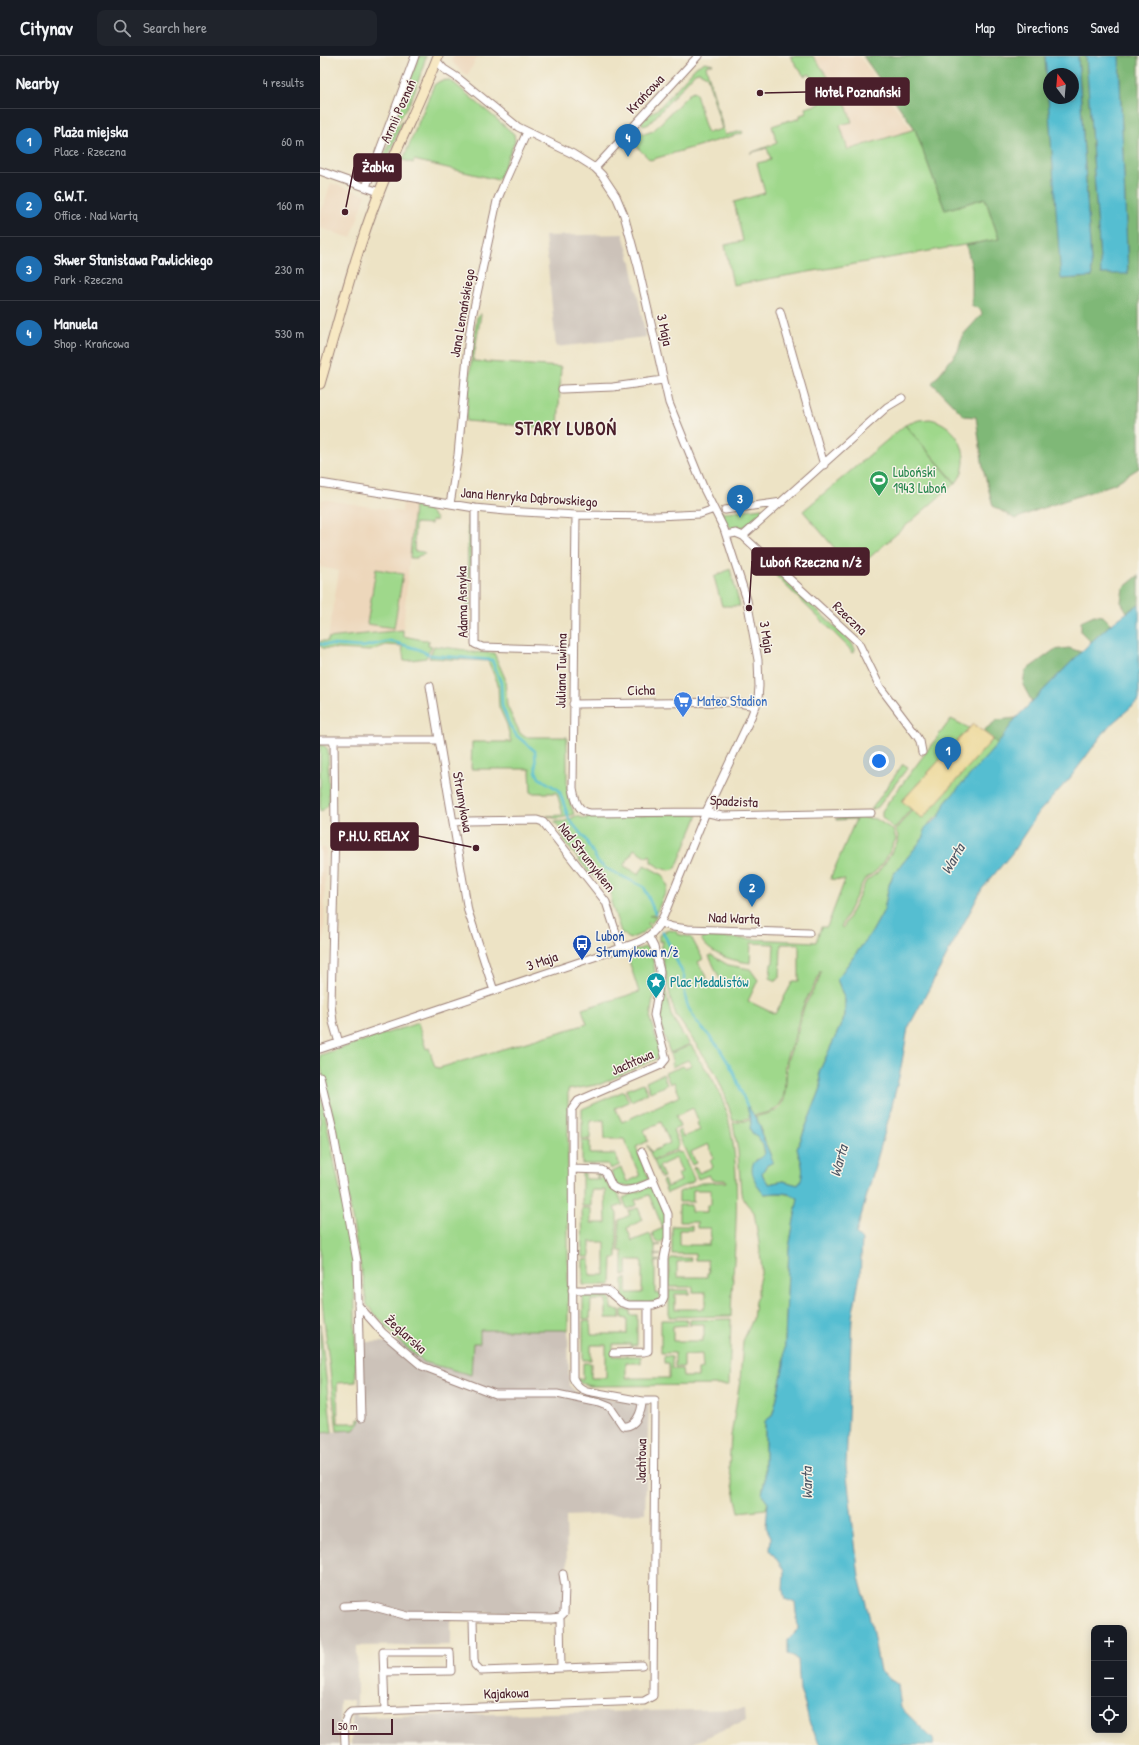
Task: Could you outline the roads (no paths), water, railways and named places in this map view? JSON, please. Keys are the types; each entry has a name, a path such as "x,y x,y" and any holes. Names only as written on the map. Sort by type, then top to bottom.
{"main road":[{"name":"Armii Poznań","path":"320,384 323,364 379,192 437,58"}],"street":[{"name":"Armii Poznań","path":"366,187 415,56"},
{"name":"Krańcowa","path":"595,168 698,56"},
{"name":"3 Maja","path":"320,1049 639,942 649,937 660,923 706,812 756,706 759,692 759,674 752,622 743,586 726,535 681,435 669,403 638,266 624,215 610,185 595,168 573,154 527,132 487,104 458,78 442,67 437,58"},
{"name":"Jana Lemańskiego","path":"450,504 458,455 468,341 477,294 497,201 527,132"},
{"path":"320,171 379,192"},
{"path":"780,311 823,462"},
{"path":"562,389 613,387 663,380"},
{"path":"726,535 736,533 743,536 782,502 823,462 886,408 902,398"},
{"name":"Jana Henryka Dąbrowskiego","path":"320,483 475,508 576,515 657,516 700,514 714,509"},
{"path":"725,510 782,502"},
{"name":"Adama Asnyka","path":"475,508 475,644 482,647 574,650"},
{"name":"Juliana Tuwima","path":"576,515 573,788 578,806 582,811 596,813"},
{"name":"Rzeczna","path":"743,536 858,642 880,687 920,741 922,752"},
{"name":"Strumykowa","path":"430,686 468,911 494,991"},
{"name":"Cicha","path":"574,704 732,702 756,706"},
{"path":"320,740 439,740"},
{"path":"334,740 335,826 331,1005 333,1022 339,1043"},
{"name":"Spadzista","path":"596,813 706,812 722,816 871,813"},
{"name":"Nad Strumykiem","path":"454,822 467,820 537,820 543,822 603,898 608,907 621,948"},
{"name":"Nad Wartą","path":"660,923 688,929 809,933"},
{"name":"Jachtowa","path":"649,937 653,943 659,965 660,981 654,1015 666,1059 661,1065 575,1103 572,1112 572,1290 573,1378 575,1383 581,1389 588,1391 642,1401 655,1401 653,1693 651,1699"},
{"path":"320,1077 333,1131 357,1261 361,1418"},
{"path":"572,1290 607,1290 625,1305 648,1305 662,1302 664,1297 664,1258 668,1238 668,1210 642,1152"},
{"path":"572,1169 602,1170 606,1173 612,1186 620,1190 636,1189 654,1181"},
{"path":"613,1352 648,1351 648,1305"},
{"name":"Żeglarska","path":"358,1306 383,1333 422,1366 495,1394 556,1394 600,1402 610,1407 623,1426 632,1424 640,1415 642,1411 642,1401"},
{"path":"344,1606 367,1605 408,1616 473,1618 560,1616 564,1613 566,1599 566,1586 562,1574"},
{"path":"560,1616 561,1668"},
{"path":"473,1618 474,1660 475,1665 481,1671 642,1665"},
{"path":"384,1672 451,1671 450,1652 383,1652 385,1710"},
{"name":"Kajakowa","path":"345,1745 347,1715 352,1712 644,1701 651,1699"}],"water":[{"path":"1045,56 1078,56 1079,68 1046,68"},
{"path":"1086,56 1119,56 1128,274 1101,274"},
{"path":"1079,72 1092,277 1061,279 1048,104 1079,104"},
{"name":"Warta","path":"1139,604 1139,700 1108,727 1070,778 1039,812 1012,853 982,889 908,1028 900,1073 889,1117 856,1234 862,1240 860,1276 852,1317 846,1467 859,1577 871,1623 880,1671 898,1685 901,1708 933,1739 934,1745 820,1745 809,1722 800,1691 798,1660 788,1654 788,1639 798,1629 795,1603 785,1599 783,1591 784,1570 770,1550 771,1537 766,1527 768,1502 762,1494 765,1479 765,1421 772,1416 784,1364 789,1248 798,1198 785,1193 764,1194 759,1188 753,1176 752,1167 753,1164 765,1153 763,1145 758,1137 752,1133 750,1128 751,1122 746,1103 760,1125 761,1133 773,1162 766,1166 762,1173 764,1178 769,1184 783,1181 798,1185 803,1172 802,1163 797,1149 821,1088 819,1072 845,1016 845,1000 837,979 872,932 884,910 889,885 893,875 924,837 926,827 938,818 945,803 996,746 1016,718 1091,642 1111,624"}],"waterway":[{"path":"320,644 362,647 390,641 418,649 428,654"},
{"path":"430,655 492,660 501,683 502,706 510,726 517,736 535,751 536,771 539,778 559,790 569,819 586,840 598,862 605,868 644,887 655,913"},
{"path":"663,932 684,976 685,996 688,1007 696,1021 718,1046 733,1071 747,1106"}],"place":[{"name":"Hotel Poznański","path":"760,93"},
{"name":"Manuela","path":"628,157"},
{"name":"Żabka","path":"345,212"},
{"name":"Luboński 1943 Luboń","path":"879,497"},
{"name":"Skwer Stanisława Pawlickiego","path":"740,518"},
{"name":"Luboń Rzeczna n/ż","path":"749,608"},
{"name":"Mateo Stadion","path":"683,718"},
{"name":"Plaża miejska","path":"948,770"},
{"name":"P.H.U. RELAX","path":"476,848"},
{"name":"G.W.T.","path":"752,907"},
{"name":"Luboń Strumykowa n/ż","path":"582,961"},
{"name":"Plac Medalistów","path":"656,999"}],"district":[{"name":"STARY LUBOŃ","path":"566,429"}]}
